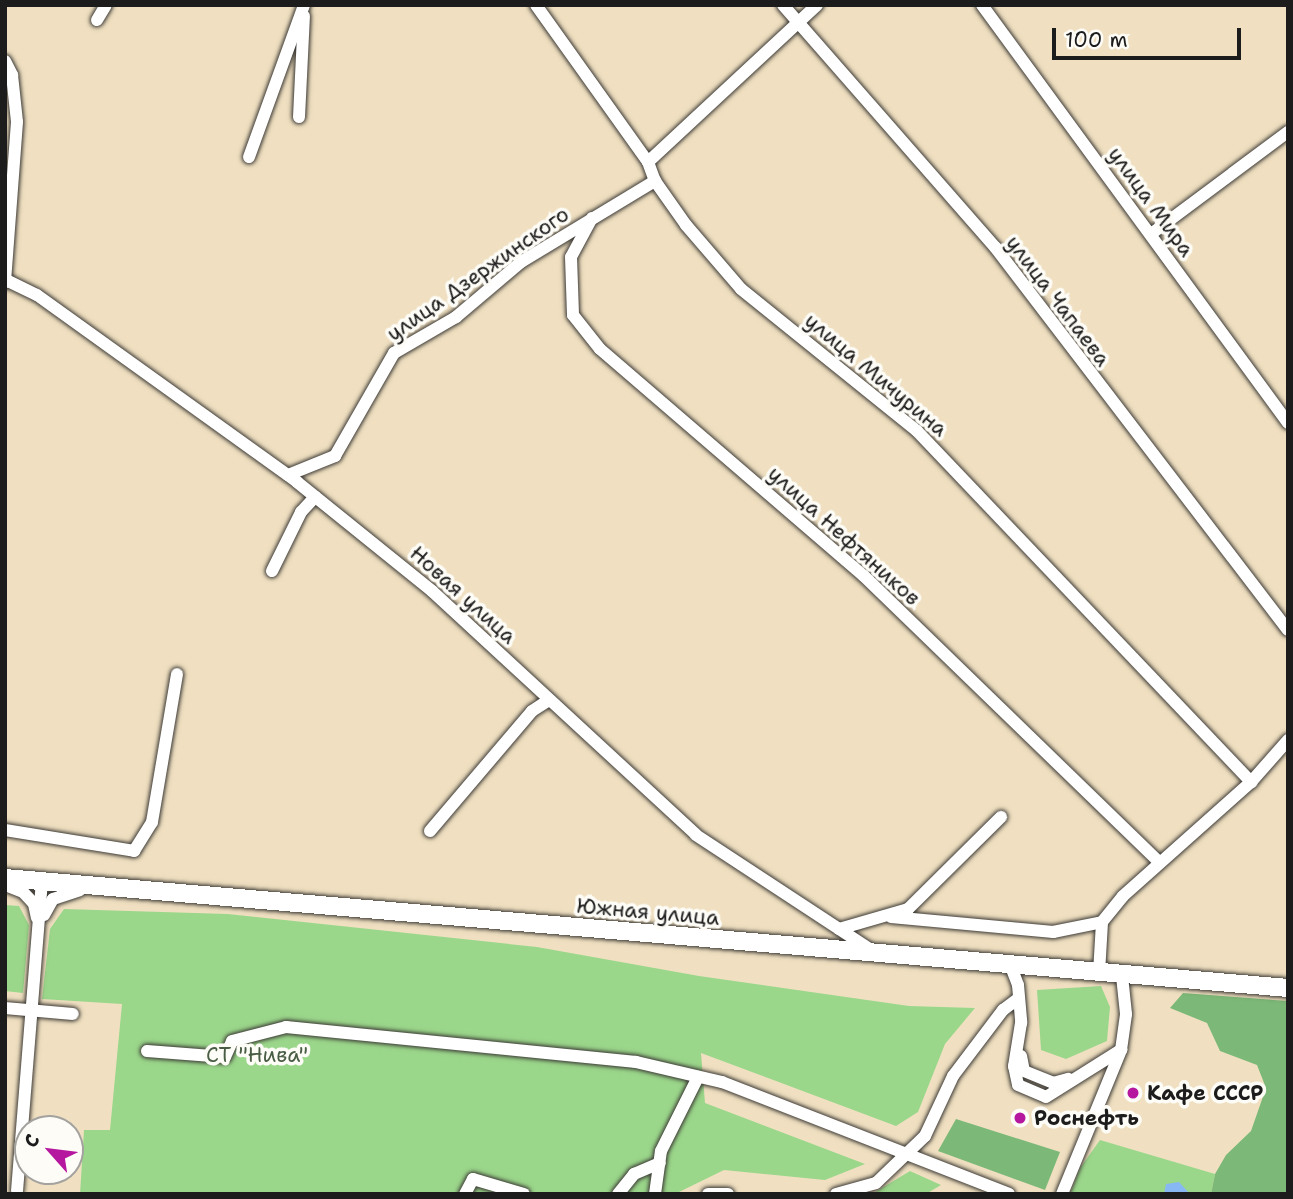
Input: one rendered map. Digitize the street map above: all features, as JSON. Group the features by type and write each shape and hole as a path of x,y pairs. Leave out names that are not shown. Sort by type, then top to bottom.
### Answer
{"highway":[{"name":"Южная улица","path":"5,878 164,889 880,956 1010,964 1288,988"}],"street":[{"path":"97,20 106,5"},
{"path":"299,117 304,5"},
{"path":"249,157 304,5"},
{"name":"улица Мичурина","path":"537,5 648,162 654,181 741,289 918,431 1251,782"},
{"name":"улица Чапаева","path":"783,5 995,247 1288,630"},
{"path":"648,162 817,5"},
{"name":"улица Мира","path":"982,5 1288,423"},
{"path":"5,61 12,75 17,122 6,281"},
{"path":"1151,234 1288,132"},
{"name":"улица Дзержинского","path":"288,475 335,456 394,354 456,317 522,262 654,181"},
{"name":"улица Нефтяников","path":"592,218 571,257 573,315 600,349 864,576 1159,862"},
{"name":"Новая улица","path":"6,281 37,295 288,475 432,591 696,835 880,956"},
{"path":"272,571 301,512 315,496"},
{"path":"5,830 134,851 152,822 177,674"},
{"path":"430,831 532,712 549,700"},
{"path":"891,917 1053,932 1102,922 1159,862 1251,782 1288,740"},
{"path":"839,929 891,917 908,909 1001,817"},
{"path":"17,1191 42,881"},
{"path":"5,885 23,892 34,904 39,928"},
{"path":"39,928 46,906 69,890 164,889"},
{"path":"1099,973 1102,922"},
{"path":"1010,964 1019,998 1020,1045 1014,1066 1018,1085 1046,1097 1121,1050"},
{"path":"1062,1194 1121,1050 1126,1014 1122,975"},
{"path":"836,1194 876,1183 925,1136 953,1076 1003,1010 1019,998"},
{"path":"5,1009 73,1014"},
{"path":"148,1051 225,1057 232,1041 286,1027 636,1062 698,1077 1009,1194"},
{"path":"655,1194 661,1151 698,1077"},
{"path":"618,1194 634,1174 660,1163"},
{"path":"465,1194 472,1179 524,1194"},
{"path":"708,1194 728,1194"}],"green space":[{"path":"5,905 19,906 29,925 23,993 5,991"},
{"name":"СТ \"Нива\"","path":"64,909 228,914 537,947 699,976 909,1006 975,1008 945,1044 918,1112 896,1126 701,1053 705,1103 865,1164 825,1180 724,1170 675,1194 80,1194 81,1185 84,1185 84,1130 110,1130 122,1004 42,999 50,929"},
{"path":"1101,986 1110,1007 1107,1041 1066,1059 1041,1050 1037,990"},
{"path":"1183,993 1288,1001 1288,1194 1211,1194 1215,1174 1226,1155 1251,1131 1266,1088 1257,1065 1220,1051 1207,1023 1170,1008"},
{"path":"956,1119 1060,1152 1045,1190 938,1151"},
{"path":"1100,1140 1215,1174 1211,1194 1070,1194 1080,1168"},
{"path":"910,1171 941,1185 926,1194 872,1194"}],"water":[{"path":"1179,1182 1190,1194 1164,1194 1166,1184"}],"place":[{"name":"Кафе СССР","path":"1133,1093"},
{"name":"Роснефть","path":"1020,1118"}]}
